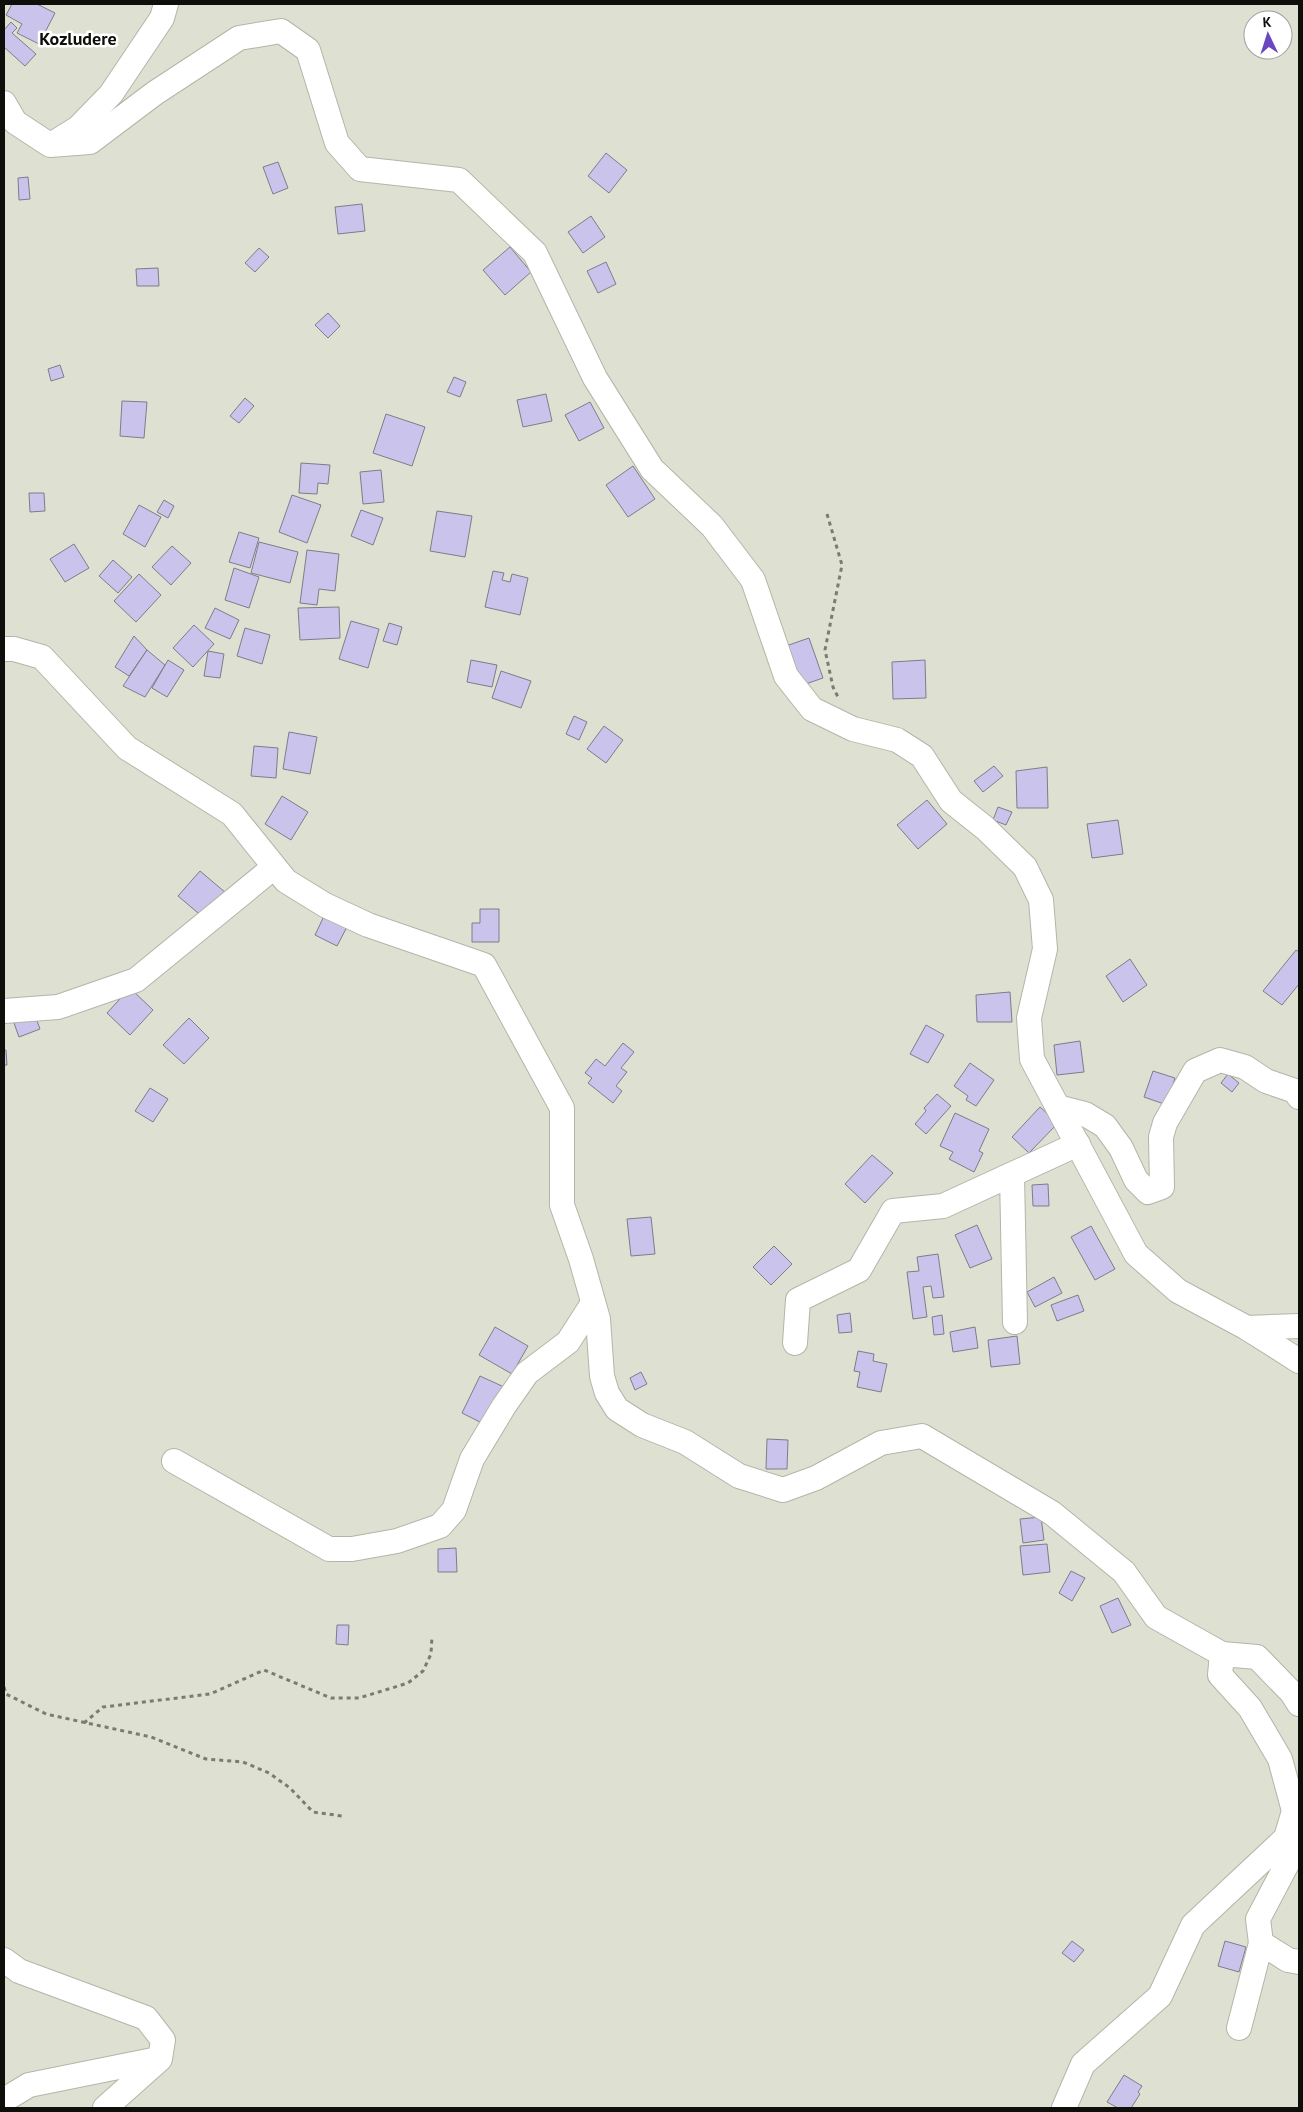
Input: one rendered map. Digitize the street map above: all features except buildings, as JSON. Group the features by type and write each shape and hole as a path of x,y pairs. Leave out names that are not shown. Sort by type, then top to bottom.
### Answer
{"street":[{"path":"50,145 78,128 111,94 162,18 166,4"},
{"path":"4,103 15,122 50,145 90,142 155,93 239,38 281,31 308,50 336,144 360,169 459,180 535,254 595,378 652,469 712,526 753,580 786,676 812,709 853,729 897,740 922,756 951,802 985,828 1025,867 1041,900 1044,949 1029,1018 1032,1059 1136,1254 1178,1291 1247,1328 1299,1361"},
{"path":"4,649 14,649 42,657 127,748 232,814 274,868 286,880 325,905 368,925 484,965 562,1108 562,1205 581,1259 598,1319 602,1376 607,1393 617,1409 642,1425 685,1442 739,1476 783,1490 816,1478 881,1443 922,1436 1052,1513 1124,1572 1156,1617 1222,1654 1257,1657 1292,1693 1299,1704"},
{"path":"4,1011 58,1008 136,980 274,868"},
{"path":"1058,1107 1085,1114 1105,1126 1121,1148 1136,1180 1148,1192 1162,1186 1161,1137 1165,1123 1195,1071 1220,1060 1245,1067 1266,1081 1294,1091 1299,1097"},
{"path":"795,1343 798,1300 859,1270 893,1211 943,1206 1078,1144"},
{"path":"1012,1175 1015,1322"},
{"path":"174,1461 329,1549 352,1549 397,1541 440,1526 454,1510 472,1459 504,1406 527,1373 568,1342 594,1303"},
{"path":"1247,1328 1299,1326"},
{"path":"1222,1654 1220,1675 1250,1708 1280,1758 1294,1811 1297,1845 1258,1920 1261,1943 1239,2028"},
{"path":"1064,2108 1083,2064 1160,1996 1193,1926 1286,1838 1294,1811"},
{"path":"1261,1943 1288,1960 1299,1962"},
{"path":"4,1960 19,1971 146,2018 163,2040 160,2059 105,2108"},
{"path":"4,2100 29,2085 160,2059"}],"path":[{"path":"827,514 842,565 825,650 833,687 853,729"},
{"path":"84,1723 103,1707 210,1694 264,1670 331,1698 359,1698 408,1683 423,1671 432,1654 432,1636"},
{"path":"4,1687 6,1694 46,1714 152,1737 206,1759 243,1762 269,1773 290,1788 313,1812 342,1816"}],"district":[{"name":"Kozludere","path":"78,38"}]}
